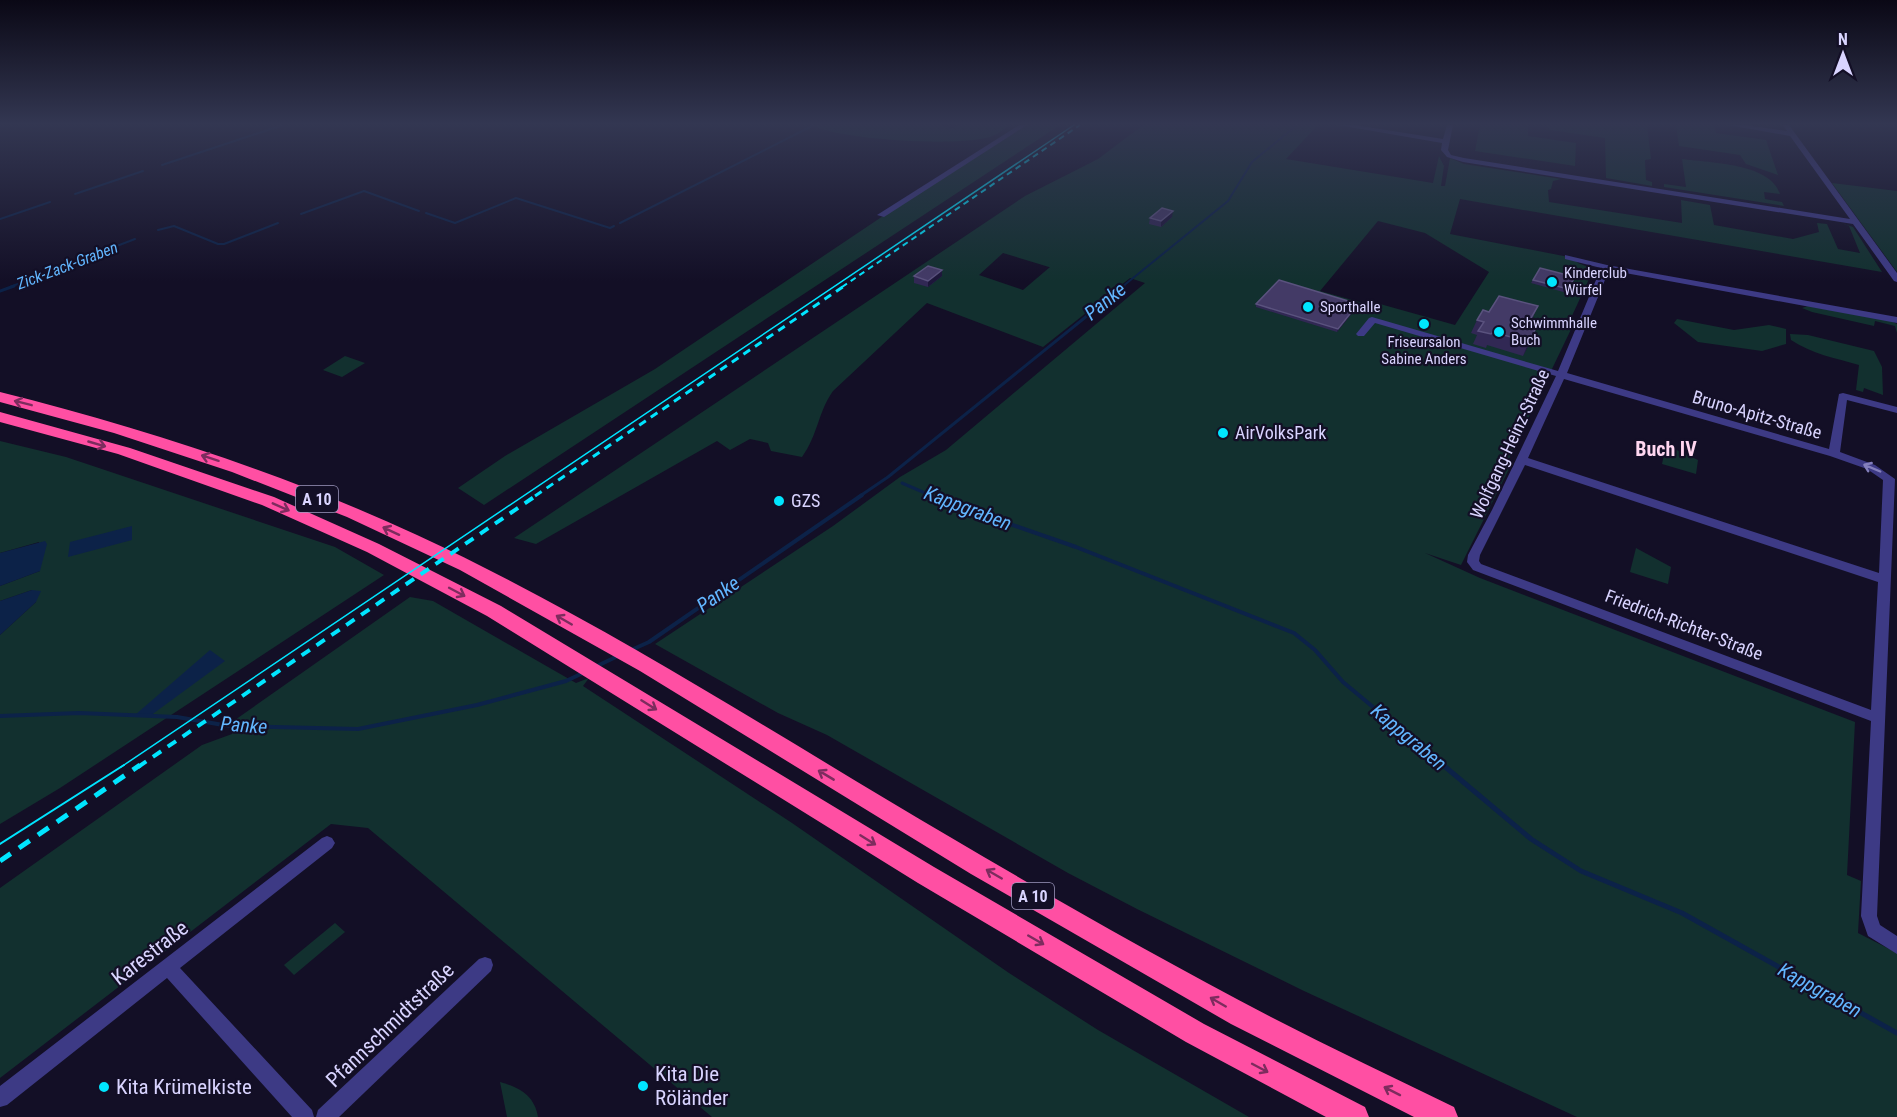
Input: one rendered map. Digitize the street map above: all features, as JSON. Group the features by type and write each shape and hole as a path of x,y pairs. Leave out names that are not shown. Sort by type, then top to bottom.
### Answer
{"highway":[{"name":"A 10","path":"0,397 105,424 248,471 354,513 491,579 623,653 947,848 1243,1016 1444,1117"},
{"name":"A 10","path":"0,417 124,451 268,501 373,548 494,611 926,875 1184,1027 1355,1117"}],"street":[{"path":"881,215 941,177"},
{"path":"1573,177 1856,222"},
{"path":"1823,177 1897,279"},
{"path":"1568,257 1606,267 1897,320"},
{"name":"Wolfgang-Heinz-Straße","path":"1477,567 1473,562 1474,555 1522,460 1561,375 1606,267"},
{"name":"Bruno-Apitz-Straße","path":"1361,334 1372,320 1834,454 1843,396 1897,410"},
{"path":"1834,454 1871,467 1888,478 1869,916 1874,930 1897,946"},
{"path":"1522,460 1885,580"},
{"name":"Friedrich-Richter-Straße","path":"1477,567 1877,718"},
{"name":"Karestraße","path":"0,1098 327,843"},
{"name":"Pfannschmidtstraße","path":"325,1117 485,965"},
{"path":"168,967 305,1117"}],"green space":[{"path":"944,177 981,177 484,505 458,488 505,456 655,369"},
{"path":"1062,177 1397,177 1433,183 1434,177 1442,177 1441,186 1445,186 1447,177 1549,177 1561,179 1553,181 1551,189 1548,190 1549,202 1682,223 1681,200 1710,205 1714,225 1793,239 1819,232 1817,223 1827,224 1838,249 1860,253 1849,226 1841,223 1853,227 1882,272 1460,199 1450,234 1574,258 1578,263 1598,271 1595,279 1589,279 1571,318 1575,321 1505,467 1509,469 1461,565 1425,553 1480,578 1855,722 1847,875 1861,881 1858,933 1897,953 1897,1117 1577,1117 1304,991 1137,909 1068,873 827,735 778,713 655,644 833,526 900,477 946,450 1145,283 1130,278 1043,347 927,303 833,391 802,457 771,451 768,443 750,439 730,450 717,441 536,544 514,538 1025,196","holes":["1378,221 1425,233 1489,272 1455,325 1373,302 1370,305 1320,291","1003,253 1049,267 1023,290 979,275"]},
{"path":"1646,177 1646,180 1652,182 1652,186 1606,178"},
{"path":"1685,177 1766,177 1780,194 1764,192 1765,199 1782,202 1784,206 1664,187 1664,184 1686,187"},
{"path":"1832,183 1897,191 1897,272"},
{"path":"1808,306 1891,321 1897,324 1897,333 1895,326 1875,321 1874,326 1802,308"},
{"path":"1677,319 1734,330 1769,325 1786,329 1786,344 1762,351 1698,342 1674,323"},
{"path":"1790,334 1808,335 1874,351 1882,367 1883,395 1864,388 1863,392 1856,390 1859,365 1807,349 1791,340"},
{"path":"345,356 365,363 342,377 323,370"},
{"path":"0,441 66,457 335,547 384,575 60,788 0,824 0,635 36,602 32,590 0,601 0,586 40,571 39,542 0,553"},
{"path":"1666,445 1698,460 1696,474 1662,464"},
{"path":"1636,548 1671,567 1668,584 1630,572"},
{"path":"410,597 433,601 576,683 589,678 583,686 792,823 1009,973 1098,1030 1249,1117 712,1117 368,828 331,824 0,1078 0,888 202,745 232,734 232,722"},
{"path":"335,923 345,932 294,975 284,965"},
{"path":"500,1082 525,1094 533,1103 538,1117 507,1117"}],"water":[{"path":"132,526 132,540 68,557 70,542"},
{"path":"45,541 47,544 40,571 0,586 0,553"},
{"path":"32,590 41,591 36,602 0,635 0,601"},
{"path":"210,650 225,661 150,716 135,715"}],"building":[{"path":"1162,208 1173,211 1161,221 1150,218"},
{"path":"928,266 942,270 928,281 914,276"},
{"name":"Kinderclub Würfel","path":"1540,268 1575,277 1568,289 1533,280"},
{"name":"Sporthalle","path":"1279,280 1358,304 1338,329 1256,304"},
{"path":"1499,296 1538,306 1528,323 1537,326 1529,342 1493,332 1491,334 1478,331 1484,322 1477,320 1483,310 1489,312"}],"waterway":[{"path":"75,194 125,177"},
{"name":"Zick-Zack-Graben","path":"620,223 711,177"},
{"name":"Panke","path":"1122,287 1228,201 1243,177"},
{"name":"Zick-Zack-Graben","path":"301,214 364,191 419,211"},
{"name":"Zick-Zack-Graben","path":"426,213 455,223 516,198 610,228 614,226"},
{"path":"0,219 50,202"},
{"name":"Zick-Zack-Graben","path":"158,230 174,226 218,244 224,244 278,223"},
{"name":"Zick-Zack-Graben","path":"10,287 135,239"},
{"name":"Zick-Zack-Graben","path":"0,291 14,286"},
{"name":"Panke","path":"860,496 888,477 1124,286"},
{"name":"Kappgraben","path":"902,483 932,496"},
{"name":"Panke","path":"629,651 649,642 862,495"},
{"name":"Kappgraben","path":"927,495 1076,547 1294,633 1315,650 1343,682 1445,767"},
{"name":"Panke","path":"597,666 620,655"},
{"name":"Panke","path":"0,716 79,713 177,717 229,726 358,729 477,705 566,681 585,672"},
{"name":"Kappgraben","path":"1443,765 1531,839 1581,871 1682,913 1897,1033"}],"tram line":[{"path":"123,765 997,177"},
{"path":"0,844 123,765"}],"railway":[{"path":"842,287 1003,177"},
{"path":"535,496 844,286"},
{"path":"138,767 537,495"},
{"path":"0,861 140,765"}],"place":[{"name":"Kinderclub Würfel","path":"1552,282"},
{"name":"Sporthalle","path":"1308,307"},
{"name":"Friseursalon Sabine Anders","path":"1424,324"},
{"name":"Schwimmhalle Buch","path":"1499,332"},
{"name":"AirVolksPark","path":"1223,433"},
{"name":"GZS","path":"779,501"},
{"name":"Kita Die Röländer","path":"643,1086"},
{"name":"Kita Krümelkiste","path":"104,1087"}],"district":[{"name":"Buch IV","path":"1666,449"}]}
